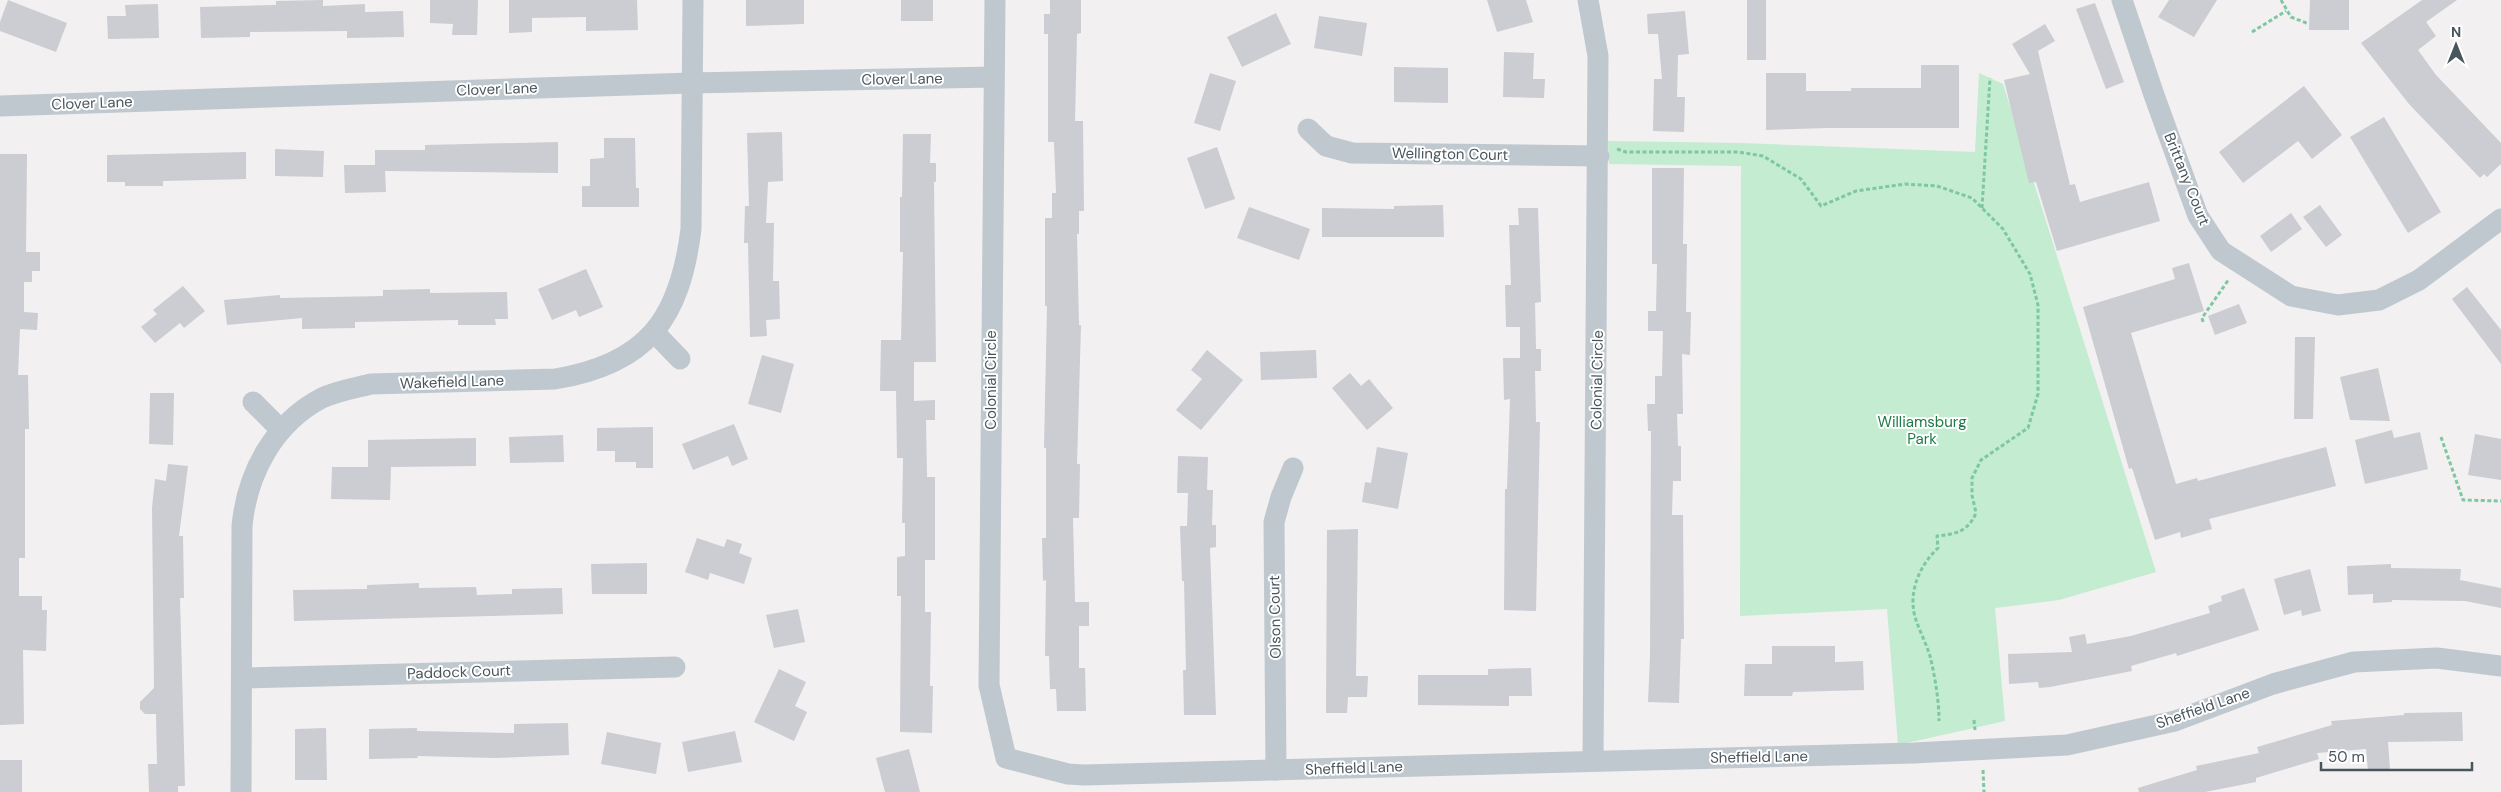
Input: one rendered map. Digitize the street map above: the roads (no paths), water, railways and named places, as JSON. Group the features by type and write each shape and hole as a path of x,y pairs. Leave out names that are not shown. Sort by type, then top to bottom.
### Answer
{"street":[{"name":"Wakefield Lane","path":"241,792 242,526 244,503 253,474 281,430 300,413 323,398 370,384 555,380 584,375 609,366 634,351 654,332 678,295 687,263 691,229 693,0"},
{"name":"Colonial Circle","path":"995,0 989,685 1006,758"},
{"name":"Colonial Circle","path":"1588,0 1598,56 1599,152 1593,760"},
{"name":"Brittany Court","path":"2122,0 2163,122 2198,216 2221,251 2291,296 2338,306 2379,300 2418,280 2501,219"},
{"name":"Clover Lane","path":"0,106 691,83 994,77"},
{"name":"Wellington Court","path":"1308,129 1326,146 1352,153 1599,152"},
{"path":"654,332 680,359"},
{"path":"253,402 281,430"},
{"name":"Olson Court","path":"1276,770 1274,522 1293,468"},
{"name":"Sheffield Lane","path":"1006,758 1068,774 1914,753 2067,745 2175,721 2273,684 2354,662 2437,658 2501,666"},
{"name":"Paddock Court","path":"242,678 675,667"}],"park label":[{"name":"Williamsburg Park","path":"1922,430"}]}
